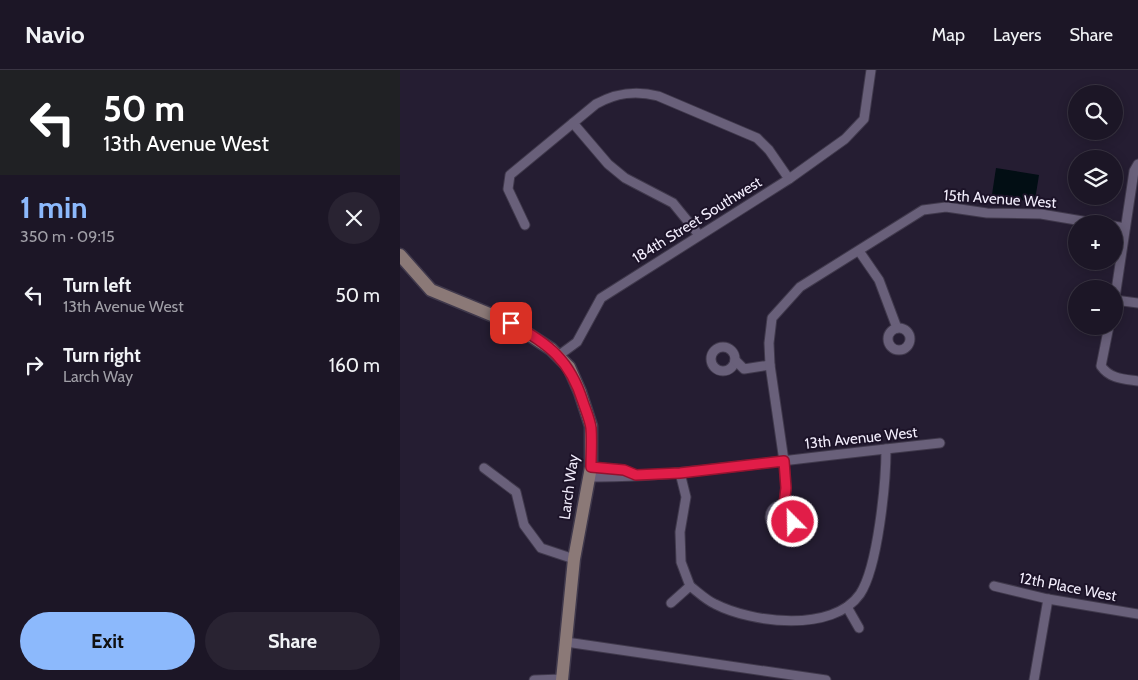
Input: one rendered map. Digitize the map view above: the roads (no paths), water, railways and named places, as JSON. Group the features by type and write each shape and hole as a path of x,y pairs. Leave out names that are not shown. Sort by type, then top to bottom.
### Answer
{"main road":[{"name":"Larch Way","path":"400,255 431,290 511,323 530,333 569,367 580,392 590,426 591,472 574,559 562,679"}],"street":[{"name":"184th Street Southwest","path":"558,356 577,342 600,298 789,179 845,139 864,119 871,70"},
{"path":"525,225 508,189 508,180 514,172 596,104 612,96 643,92 658,96 757,138 769,150 789,179"},
{"path":"573,123 608,164 625,178 673,203 698,235"},
{"path":"1117,280 1134,171 1138,164"},
{"name":"15th Avenue West","path":"784,505 786,488 784,461 770,365 769,343 772,318 800,287 923,210 946,207 988,214 1041,214 1068,219"},
{"path":"859,251 879,280 897,328"},
{"path":"1123,302 1138,303"},
{"path":"1107,335 1101,366 1105,372 1115,377 1138,381"},
{"path":"735,360 744,369 770,365"},
{"name":"13th Avenue West","path":"591,472 625,478 636,475 680,473 940,443"},
{"path":"680,473 686,497 680,532 681,562 690,586 714,604 742,614 779,620 806,621 831,616 847,607 860,593 876,544 886,475 886,449"},
{"path":"484,468 516,492 524,525 541,548 574,559"},
{"path":"671,603 690,586"},
{"name":"12th Place West","path":"994,586 1048,599 1138,614"},
{"path":"1034,680 1048,599"},
{"path":"847,607 859,628"},
{"path":"566,642 826,680"},
{"path":"534,680 562,679"}]}
